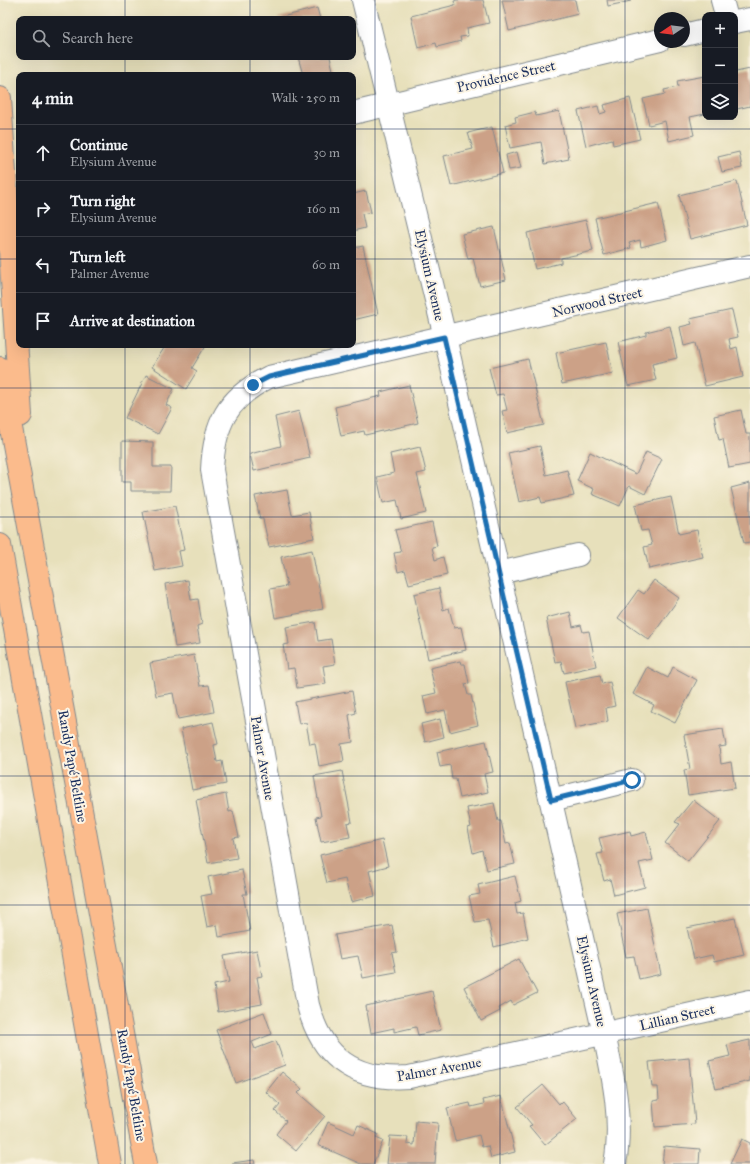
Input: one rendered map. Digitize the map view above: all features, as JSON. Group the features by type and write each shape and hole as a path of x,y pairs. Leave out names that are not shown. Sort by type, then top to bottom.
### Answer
{"highway":[{"path":"0,98 16,346"},
{"path":"16,348 27,516"},
{"name":"Randy Papé Beltline","path":"0,368 146,1164"},
{"path":"0,545 110,1164"}],"street":[{"name":"Elysium Avenue","path":"363,0 444,337 604,1034 612,1072 618,1120 618,1140 615,1164"},
{"path":"722,0 725,12"},
{"path":"738,21 750,19"},
{"path":"690,33 702,31"},
{"name":"Providence Street","path":"356,112 654,41"},
{"name":"Norwood Street","path":"444,337 750,266"},
{"name":"Palmer Avenue","path":"444,337 269,377 258,382 239,397 227,410 217,430 213,452 213,481 308,1005 316,1031 333,1054 344,1064 358,1071 371,1076 384,1078 421,1075 604,1034"},
{"path":"499,573 578,555"},
{"path":"551,800 632,780"},
{"name":"Lillian Street","path":"604,1034 750,1001"}],"building":[{"path":"483,0 489,23 467,28 468,36 460,37 461,41 437,47 436,43 418,48 411,16 455,5 454,1"},
{"path":"502,0 575,0 578,14 509,31"},
{"path":"607,0 631,0 631,1 608,6"},
{"path":"317,8 319,16 286,16"},
{"path":"299,60 331,60 333,72 302,72"},
{"path":"750,69 750,106 738,109 738,72"},
{"path":"702,77 702,115 690,117 694,135 669,141 665,121 649,125 643,99 665,94 664,90 678,87 677,81"},
{"path":"630,98 640,139 613,145 612,139 586,146 578,111 598,106 600,114 606,112 604,105"},
{"path":"559,111 569,159 545,164 541,142 510,148 505,125 516,122 515,117 535,112 536,116"},
{"path":"492,127 503,173 451,186 444,156 473,149 468,133"},
{"path":"517,152 521,168 509,170 506,155"},
{"path":"739,152 742,168 722,172 718,157"},
{"path":"737,181 747,225 690,239 679,195"},
{"path":"366,191 371,212 362,214 365,228 356,230 356,193"},
{"path":"658,203 667,240 641,247 640,240 629,243 631,248 604,255 595,218"},
{"path":"586,220 593,251 561,258 561,263 535,269 527,233"},
{"path":"494,227 506,280 480,286 473,258 468,259 462,234"},
{"path":"363,246 378,314 356,319 356,247"},
{"path":"732,310 738,337 729,339 731,349 737,347 743,377 705,386 695,343 684,346 680,327 692,324 690,319"},
{"path":"670,326 677,358 652,364 656,380 628,386 618,342 646,335 646,332"},
{"path":"606,342 613,373 562,384 556,353"},
{"path":"164,348 204,348 192,368 197,371 186,389 152,367"},
{"path":"528,359 544,425 507,433 502,411 507,410 503,394 496,395 489,368"},
{"path":"146,375 174,389 166,405 172,408 158,434 125,418"},
{"path":"409,385 418,423 365,435 364,431 341,436 335,407 381,396 380,392"},
{"path":"741,410 746,434 750,434 750,464 729,468 723,439 719,440 714,416"},
{"path":"299,411 310,458 254,471 250,454 281,446 275,417"},
{"path":"122,441 153,442 153,467 171,467 170,491 131,491 131,482 122,482"},
{"path":"540,446 546,475 567,470 574,496 542,503 540,497 519,502 508,453"},
{"path":"420,447 426,472 417,474 426,513 401,519 397,500 383,503 377,477 394,473 390,454"},
{"path":"590,452 636,474 646,452 662,459 645,494 629,486 620,506 592,494 594,489 577,481"},
{"path":"750,483 750,542 744,543 731,488"},
{"path":"287,490 292,515 309,512 314,538 269,547 263,519 260,519 255,496"},
{"path":"671,497 679,534 697,530 703,557 649,569 644,547 652,545 648,530 641,531 635,505"},
{"path":"175,506 184,550 179,551 182,566 155,571 143,512"},
{"path":"432,522 437,546 432,547 435,560 443,557 447,575 409,584 405,570 398,572 394,553 401,552 395,530"},
{"path":"312,550 323,609 275,618 270,589 287,586 281,557"},
{"path":"188,580 191,600 198,599 202,624 197,626 200,643 175,647 165,584"},
{"path":"654,580 679,598 649,640 618,618 638,590 644,594"},
{"path":"439,588 443,610 449,608 454,628 461,627 466,650 428,659 414,594"},
{"path":"570,612 573,627 581,625 583,632 589,631 596,666 564,673 561,661 555,662 546,618"},
{"path":"315,622 318,641 331,639 335,664 323,666 326,684 297,688 294,668 287,669 283,645 289,644 286,627"},
{"path":"194,655 200,686 209,685 214,712 178,719 173,693 156,696 150,663"},
{"path":"460,661 461,664 465,664 469,683 465,684 468,695 471,695 478,725 450,732 445,710 427,714 423,696 436,693 430,668"},
{"path":"647,667 668,678 673,667 697,680 675,723 651,711 654,705 633,694"},
{"path":"600,675 602,684 610,682 615,706 606,708 608,721 575,728 565,682"},
{"path":"352,691 356,713 349,715 353,742 341,744 344,761 319,766 315,743 310,744 306,723 299,724 295,702"},
{"path":"440,719 444,737 425,742 421,724"},
{"path":"213,722 218,744 214,745 217,762 222,761 226,784 192,790 181,729"},
{"path":"723,729 726,746 719,747 721,764 731,762 735,788 688,795 684,770 690,769 684,735"},
{"path":"486,741 493,772 484,774 488,792 460,798 456,779 452,779 450,765 440,767 437,752"},
{"path":"342,771 352,822 347,823 350,837 321,842 316,817 321,816 314,776"},
{"path":"226,794 229,812 233,811 239,837 233,838 237,858 208,863 196,800"},
{"path":"693,800 720,821 688,861 665,843 680,824 675,822"},
{"path":"494,803 498,821 501,821 506,844 510,843 515,864 487,870 482,850 473,853 468,828 471,827 467,808"},
{"path":"630,831 631,836 646,832 653,860 639,863 645,887 614,895 610,879 604,881 597,854 603,853 599,838"},
{"path":"382,840 388,866 369,871 375,896 351,902 345,879 327,883 320,855"},
{"path":"242,870 247,894 243,894 250,931 219,937 217,925 207,927 201,896 212,894 208,877"},
{"path":"515,876 521,901 515,903 517,914 523,913 528,938 494,947 488,920 475,922 469,896 480,894 478,885"},
{"path":"647,908 661,974 639,979 634,956 626,957 617,914"},
{"path":"735,918 744,955 714,962 712,955 694,959 687,928"},
{"path":"392,925 397,952 392,953 396,972 363,978 358,956 340,959 335,935"},
{"path":"257,950 262,976 257,977 262,1004 218,1012 214,985 229,982 224,956"},
{"path":"519,959 537,993 513,1005 511,1001 499,1008 500,1011 481,1021 464,987"},
{"path":"432,991 441,1030 418,1035 416,1027 394,1032 394,1028 371,1033 366,1006"},
{"path":"264,1012 272,1034 252,1042 255,1049 276,1041 285,1065 236,1083 216,1030"},
{"path":"750,1040 750,1081 716,1089 709,1061 730,1056 727,1045"},
{"path":"689,1058 695,1124 655,1127 653,1101 659,1100 658,1087 652,1087 649,1062"},
{"path":"282,1072 302,1089 298,1093 325,1116 296,1151 276,1134 286,1121 275,1111 280,1105 266,1092"},
{"path":"543,1085 559,1104 562,1101 577,1119 545,1145 529,1126 532,1125 517,1107"},
{"path":"501,1096 515,1152 491,1158 488,1146 482,1147 479,1135 455,1141 447,1108 470,1103 471,1107 484,1104 483,1100"},
{"path":"416,1121 438,1123 435,1164 387,1164 390,1136 408,1137 407,1144 414,1145"},
{"path":"328,1122 354,1134 358,1125 378,1134 376,1138 383,1141 373,1164 361,1164 318,1145"},
{"path":"742,1139 750,1143 750,1164 730,1164"},
{"path":"664,1146 700,1149 699,1164 662,1164"},
{"path":"254,1160 255,1164 232,1164 232,1163"}],"route":[{"path":"253,385 269,377 444,337 551,800 632,780"}]}
